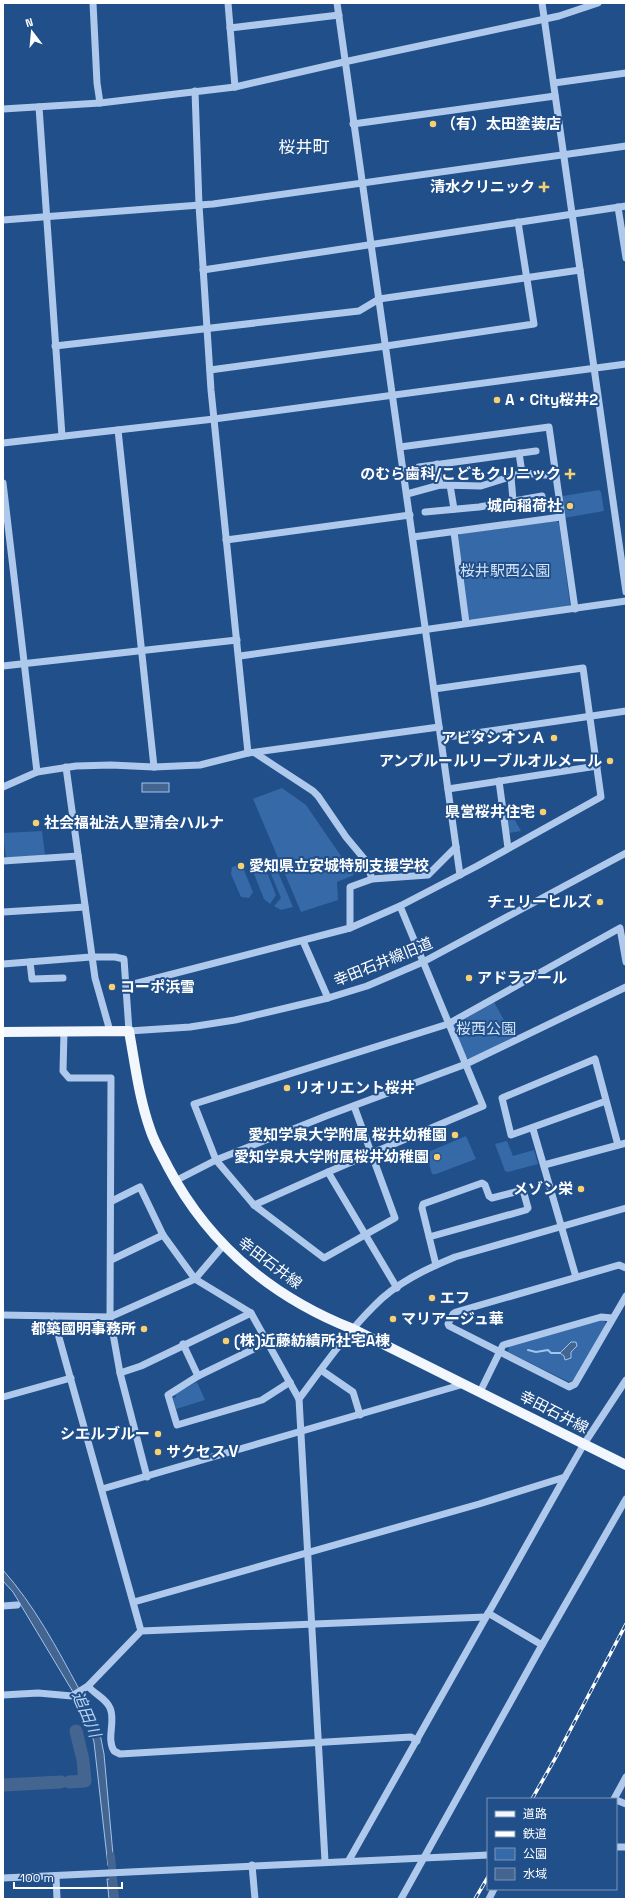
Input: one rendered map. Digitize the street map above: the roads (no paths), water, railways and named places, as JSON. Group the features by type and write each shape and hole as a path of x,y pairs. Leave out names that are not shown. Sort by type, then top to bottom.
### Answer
{"main road":[{"path":"3,1032 129,1031"},
{"name":"幸田石井線","path":"129,1031 137,1077 150,1131 175,1181 191,1206 223,1246 246,1267 296,1301 336,1322 353,1329 626,1465"}],"street":[{"path":"93,3 97,83 100,103"},
{"path":"228,3 235,87"},
{"path":"337,3 353,124 394,395 425,630 460,875"},
{"path":"542,3 626,592"},
{"path":"3,109 100,103 235,87 559,16 598,3"},
{"path":"230,28 339,15"},
{"path":"554,83 626,74"},
{"path":"195,91 199,204 214,419 237,640 252,753"},
{"path":"353,124 555,96"},
{"path":"39,107 62,436"},
{"path":"3,220 199,204 626,146"},
{"path":"203,270 371,243 626,206"},
{"path":"618,207 626,258"},
{"path":"210,370 534,324 518,222"},
{"path":"55,346 359,311 379,299 527,279 580,270"},
{"path":"3,443 214,419 626,364"},
{"path":"400,447 549,427 574,609"},
{"path":"118,430 140,650 154,767"},
{"path":"419,467 466,462 536,451"},
{"path":"519,453 522,473"},
{"path":"437,464 440,485"},
{"path":"407,494 440,485 482,486 522,473 556,476"},
{"path":"511,477 513,500"},
{"path":"3,483 37,772"},
{"path":"450,485 454,509"},
{"path":"425,512 479,507 542,496"},
{"path":"226,540 410,515"},
{"path":"413,537 561,517"},
{"path":"454,532 466,623"},
{"path":"240,656 626,601"},
{"path":"3,666 237,640"},
{"path":"126,986 350,928 400,906 460,875 601,797 584,668 434,689"},
{"path":"441,738 626,711"},
{"path":"3,787 37,772 66,767 111,765 154,767 200,765 252,753 439,727"},
{"path":"252,753 313,791 318,796 346,837 366,860 372,880"},
{"path":"448,789 597,766"},
{"path":"66,767 91,957 95,978 110,1031"},
{"path":"499,781 508,848"},
{"path":"350,928 350,887 372,880 428,875 456,847"},
{"name":"幸田石井線旧道","path":"129,1031 190,1027 235,1020 328,998 367,986 423,962 626,853"},
{"path":"3,861 78,856"},
{"path":"254,1205 483,1106 400,906"},
{"path":"3,912 85,907"},
{"path":"354,1106 395,1218 324,1258 254,1205 216,1160 194,1104 448,1024 620,928 626,962"},
{"path":"303,941 328,998"},
{"path":"3,964 91,957 115,957 124,959 129,1031"},
{"path":"30,962 32,979 63,978"},
{"path":"175,1181 216,1160 466,1064 626,987"},
{"path":"64,1032 63,1071 69,1078 111,1078 112,1201 110,1317 120,1373 147,1476"},
{"path":"606,1101 533,1129 512,1135 502,1098 594,1058 606,1101 618,1145"},
{"path":"533,1129 576,1277"},
{"path":"544,1165 626,1143"},
{"path":"328,1172 397,1288"},
{"path":"429,1237 526,1210 528,1208 523,1190 492,1198 489,1196 485,1185 482,1183 423,1204 422,1208 429,1237 436,1265"},
{"path":"112,1201 140,1187 163,1235 195,1279 250,1313 268,1342 299,1399 325,1861"},
{"path":"299,1399 353,1329 375,1305 397,1288 436,1265 455,1257 626,1208"},
{"path":"111,1260 163,1235"},
{"path":"3,1316 110,1317 195,1279 223,1246"},
{"path":"626,1268 619,1265 453,1314 449,1322 449,1326 569,1386 572,1386 626,1296"},
{"path":"120,1373 141,1366 183,1344 250,1313"},
{"path":"54,1316 141,1631"},
{"path":"480,1392 503,1345 601,1317 612,1318"},
{"path":"268,1342 198,1376 168,1395 177,1425 262,1400 290,1382"},
{"path":"183,1344 198,1376"},
{"path":"321,1370 353,1392 360,1415"},
{"path":"3,1397 71,1378"},
{"path":"349,1860 564,1477 626,1380"},
{"path":"102,1489 464,1384"},
{"path":"134,1602 308,1553 564,1477"},
{"path":"401,1899 542,1645 626,1499"},
{"path":"3,1606 17,1605"},
{"path":"3,1695 38,1693 72,1696 88,1686 141,1631 487,1615 542,1645"},
{"path":"88,1686 104,1700 111,1710 112,1745 114,1751 120,1754 411,1737 417,1741"},
{"path":"616,1798 626,1777"},
{"path":"3,1878 106,1874 325,1861 487,1855"},
{"path":"252,1865 255,1899"},
{"path":"56,1876 57,1899"},
{"path":"489,1899 494,1890"}],"water":[{"path":"142,783 169,783 169,792 142,792"},
{"path":"571,1342 576,1342 577,1346 571,1352 571,1358 565,1360 564,1356 560,1353"},
{"path":"3,1570 35,1612 79,1689 73,1692 13,1592 3,1581"},
{"path":"81,1693 99,1729 104,1754 114,1866 108,1866 94,1742 88,1721 76,1697"},
{"path":"107,1879 116,1879 118,1899 109,1899"}],"waterway":[{"path":"528,1350 536,1352 548,1350 551,1353 560,1353"},
{"path":"69,1782 85,1781 83,1760 76,1731"},
{"path":"3,1785 61,1782"},
{"name":"追田川","path":"111,1856 115,1899"}],"railway":[{"path":"533,1798 556,1757 626,1624"},
{"path":"475,1899 487,1879"}],"place":[{"name":"（有）太田塗装店","path":"433,124"},
{"name":"清水クリニック","path":"544,187"},
{"name":"A・City桜井2","path":"497,400"},
{"name":"のむら歯科/こどもクリニック","path":"570,474"},
{"name":"城向稲荷社","path":"570,506"},
{"name":"アビタシオンＡ","path":"554,738"},
{"name":"アンプルールリーブルオルメール","path":"610,761"},
{"name":"県営桜井住宅","path":"543,812"},
{"name":"社会福祉法人聖清会ハルナ","path":"36,823"},
{"name":"愛知県立安城特別支援学校","path":"241,866"},
{"name":"チェリーヒルズ","path":"600,902"},
{"name":"アドラブール","path":"469,978"},
{"name":"コーポ浜雪","path":"112,987"},
{"name":"リオリエント桜井","path":"287,1088"},
{"name":"愛知学泉大学附属 桜井幼稚園","path":"455,1135"},
{"name":"愛知学泉大学附属桜井幼稚園","path":"437,1157"},
{"name":"メゾン栄","path":"581,1189"},
{"name":"エフ","path":"432,1298"},
{"name":"マリアージュ華","path":"393,1319"},
{"name":"都築國明事務所","path":"144,1329"},
{"name":"(株)近藤紡績所社宅A棟","path":"226,1341"},
{"name":"シエルブルー","path":"158,1434"},
{"name":"サクセスⅤ","path":"158,1452"}],"district":[{"name":"桜井町","path":"304,147"}],"park label":[{"name":"桜井駅西公園","path":"505,571"},
{"name":"桜西公園","path":"486,1029"}]}
